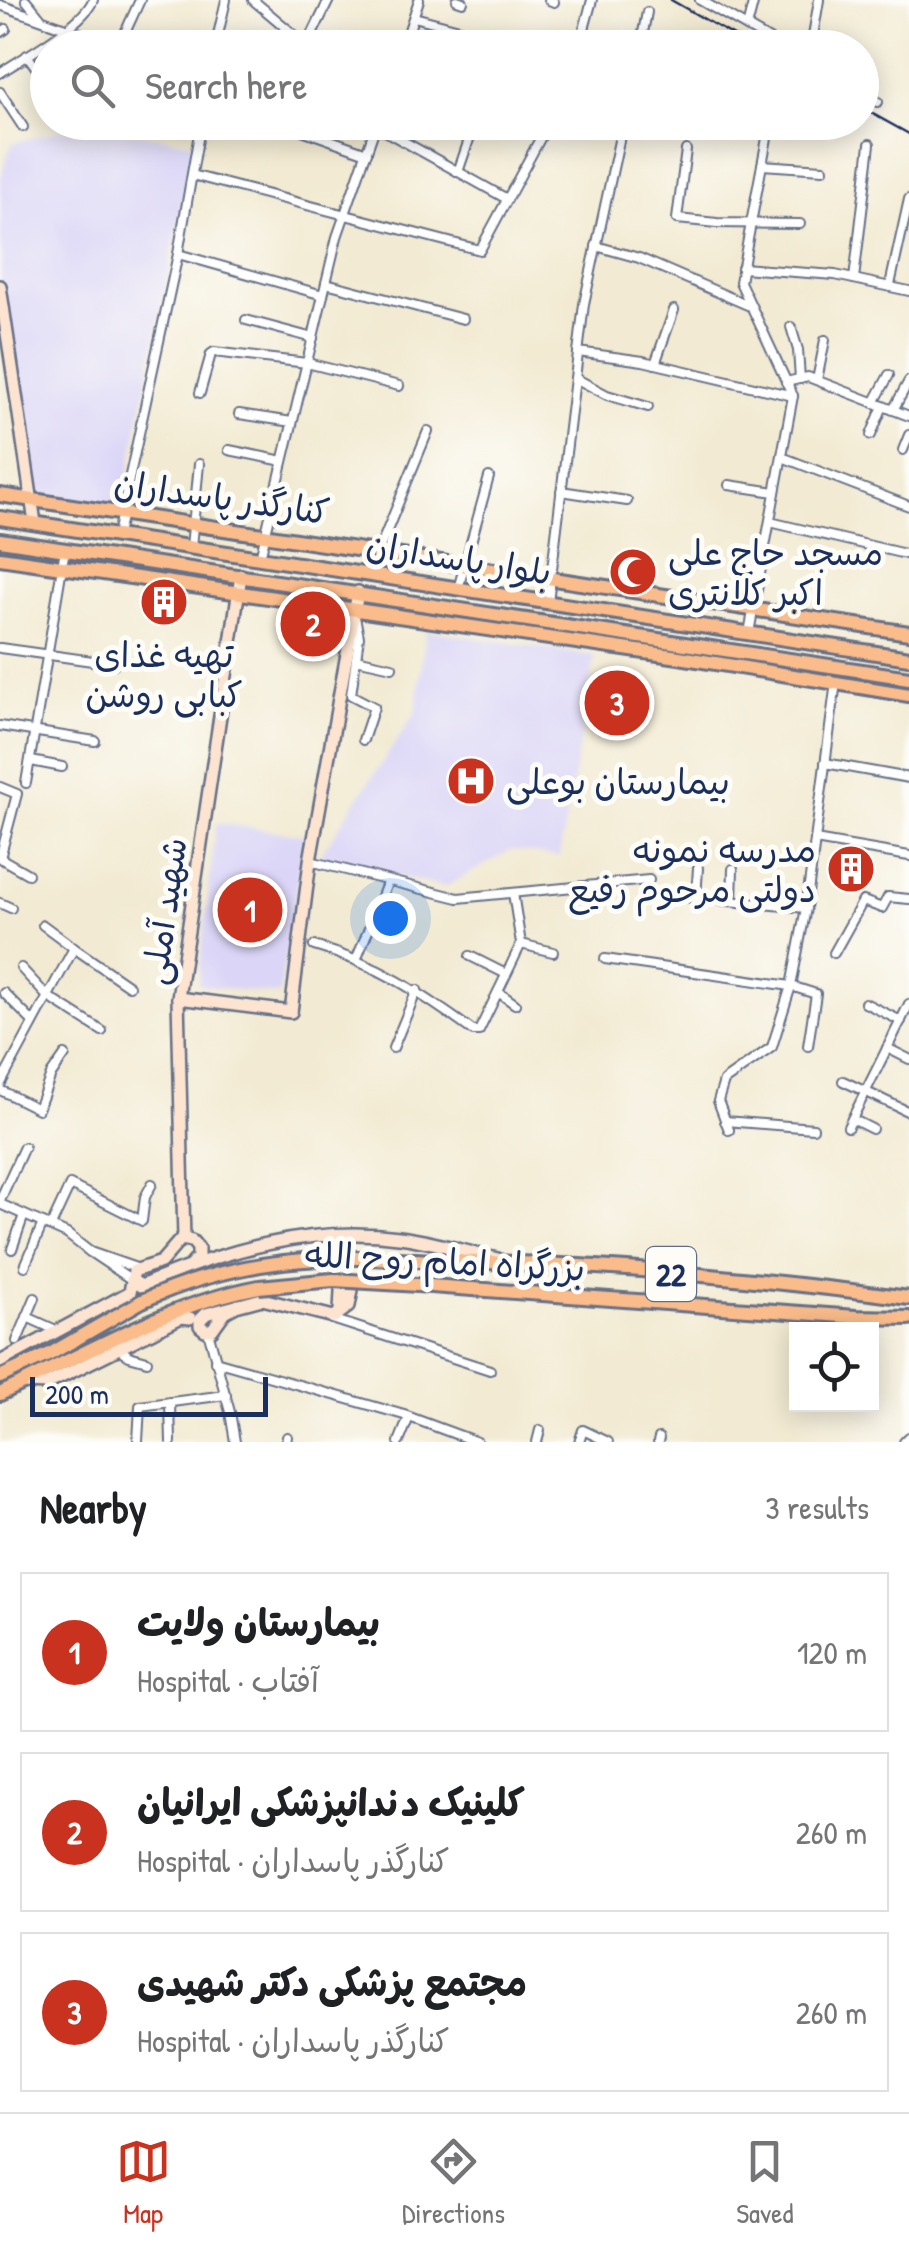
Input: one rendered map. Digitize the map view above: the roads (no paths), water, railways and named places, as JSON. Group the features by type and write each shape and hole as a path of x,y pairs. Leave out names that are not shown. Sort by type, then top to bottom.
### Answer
{"main road":[{"path":"0,286 35,523"},
{"name":"کنارگذر پاسداران","path":"0,495 909,633"},
{"name":"بلوار پاسداران","path":"0,518 909,658"},
{"name":"بلوار پاسداران","path":"6,541 909,678"},
{"path":"4,559 679,657 909,695"},
{"name":"شهید آملی","path":"191,1265 199,1255 189,1240 178,998 241,575"},
{"path":"178,998 291,1012 310,861 358,592"},
{"path":"133,1281 143,1285 228,1253 288,1240 313,1245 350,1235 401,1237 509,1262"},
{"path":"0,1362 58,1331 158,1264 176,1242 189,1240 210,1252 228,1253"},
{"name":"22","path":"0,1377 50,1354 149,1298 215,1274 268,1262 322,1256 509,1262 796,1283 909,1298"},
{"name":"بزرگراه امام روح الله","path":"0,1394 163,1314 259,1287 333,1280 856,1318 909,1318"},
{"path":"200,1325 203,1315 268,1300 322,1316 338,1316 349,1306 346,1291"},
{"path":"163,1314 176,1313 200,1325"},
{"path":"22,1383 47,1384 181,1317 200,1325"}],"street":[{"path":"26,0 43,20"},
{"path":"0,5 64,30 90,9 93,0"},
{"path":"128,30 140,0"},
{"path":"219,30 226,0"},
{"path":"254,0 290,30"},
{"path":"316,30 329,0"},
{"path":"410,30 419,0"},
{"path":"584,30 592,0"},
{"path":"700,0 752,30"},
{"path":"747,27 754,0"},
{"path":"814,30 819,0"},
{"path":"644,30 647,12"},
{"path":"414,18 461,30"},
{"path":"0,73 30,53"},
{"path":"27,55 30,59"},
{"path":"0,92 24,128"},
{"path":"117,536 178,254 198,140"},
{"path":"331,140 368,153"},
{"path":"260,558 323,295 344,217 372,140"},
{"path":"404,140 507,199"},
{"path":"458,172 469,140"},
{"path":"192,176 476,250 484,246 539,140"},
{"path":"548,602 578,352 619,140"},
{"path":"749,634 793,396 740,282 767,140"},
{"path":"854,279 870,144"},
{"path":"686,150 677,218 800,224"},
{"path":"762,165 823,169"},
{"path":"890,285 909,198"},
{"path":"596,246 639,258 751,306"},
{"path":"178,254 323,295"},
{"path":"742,268 854,279 909,291"},
{"path":"326,284 463,319"},
{"path":"655,364 674,310"},
{"path":"246,320 313,338"},
{"path":"792,327 800,379"},
{"path":"817,380 825,340"},
{"path":"200,394 213,352 307,364 399,386"},
{"path":"578,352 655,364 793,396"},
{"path":"871,435 889,375"},
{"path":"786,382 808,377 909,416"},
{"path":"575,378 607,394 648,407"},
{"path":"894,410 909,381"},
{"path":"240,414 292,422"},
{"path":"373,575 428,432"},
{"path":"904,450 909,435"},
{"path":"230,450 282,462"},
{"path":"782,457 909,506"},
{"path":"192,547 199,464"},
{"path":"458,588 489,478"},
{"path":"730,485 775,492"},
{"path":"561,492 627,501"},
{"path":"770,522 906,554"},
{"path":"4,559 6,541"},
{"path":"26,783 65,549"},
{"path":"354,611 360,636 351,695 374,707 363,740"},
{"path":"0,648 114,664"},
{"path":"356,659 392,666"},
{"path":"814,1128 727,1125 718,1101 724,1081 732,1072 772,1047 790,986 806,908 838,668"},
{"path":"0,726 95,741"},
{"path":"30,761 62,767"},
{"path":"825,763 909,778"},
{"path":"0,787 17,794 0,858 28,874"},
{"path":"815,840 909,856"},
{"path":"310,861 458,898 649,880"},
{"path":"696,898 698,868"},
{"path":"732,901 733,869"},
{"path":"358,958 388,881"},
{"path":"314,946 358,958 417,990 472,1031 478,1031 520,944 513,893"},
{"path":"672,896 806,908"},
{"path":"834,953 862,901 882,908 888,897 909,898"},
{"path":"0,903 12,908"},
{"path":"44,925 129,986"},
{"path":"520,944 554,952"},
{"path":"66,1055 51,1075 38,1109 0,1088 3,1070 74,948"},
{"path":"470,956 506,974"},
{"path":"606,959 790,986 816,994 808,1046"},
{"path":"21,968 47,996 102,1031"},
{"path":"393,1048 417,990"},
{"path":"498,992 516,1004"},
{"path":"4,993 33,1022"},
{"path":"865,1003 901,1021"},
{"path":"872,1130 850,1123 909,1004"},
{"path":"887,1048 909,1059"},
{"path":"843,1081 909,1112"},
{"path":"24,1147 0,1202 67,1234 133,1281"},
{"path":"25,1266 70,1185 142,1221 145,1197 152,1184"},
{"path":"12,1249 24,1214"},
{"path":"17,1341 35,1298"},
{"path":"322,1316 490,1370"},
{"path":"27,1317 58,1331"},
{"path":"200,1325 226,1395 234,1442"},
{"path":"118,1348 147,1361"},
{"path":"215,1360 408,1417 477,1442"},
{"path":"138,1441 140,1406 226,1395"},
{"path":"170,1402 171,1442"},
{"path":"399,1442 408,1417"},
{"path":"433,1442 439,1428"},
{"path":"536,1442 540,1430"},
{"path":"579,1442 583,1430 608,1442"}],"tunnel":[{"path":"325,1247 351,1285"},
{"path":"312,1249 338,1286"}],"railway":[{"path":"671,0 724,30"},
{"path":"879,117 909,134"}],"place":[{"name":"مسجد حاج علی اکبر کلانتری","path":"633,572"},
{"name":"تهیه غذای کبابی روشن","path":"164,602"},
{"name":"کلینیک دندانپزشکی ایرانیان","path":"313,624"},
{"name":"مجتمع پزشکی دکتر شهیدی","path":"617,703"},
{"name":"بیمارستان بوعلی","path":"471,781"},
{"name":"مدرسه نمونه دولتی مرحوم رفیع","path":"851,869"},
{"name":"بیمارستان ولایت","path":"250,910"}]}
